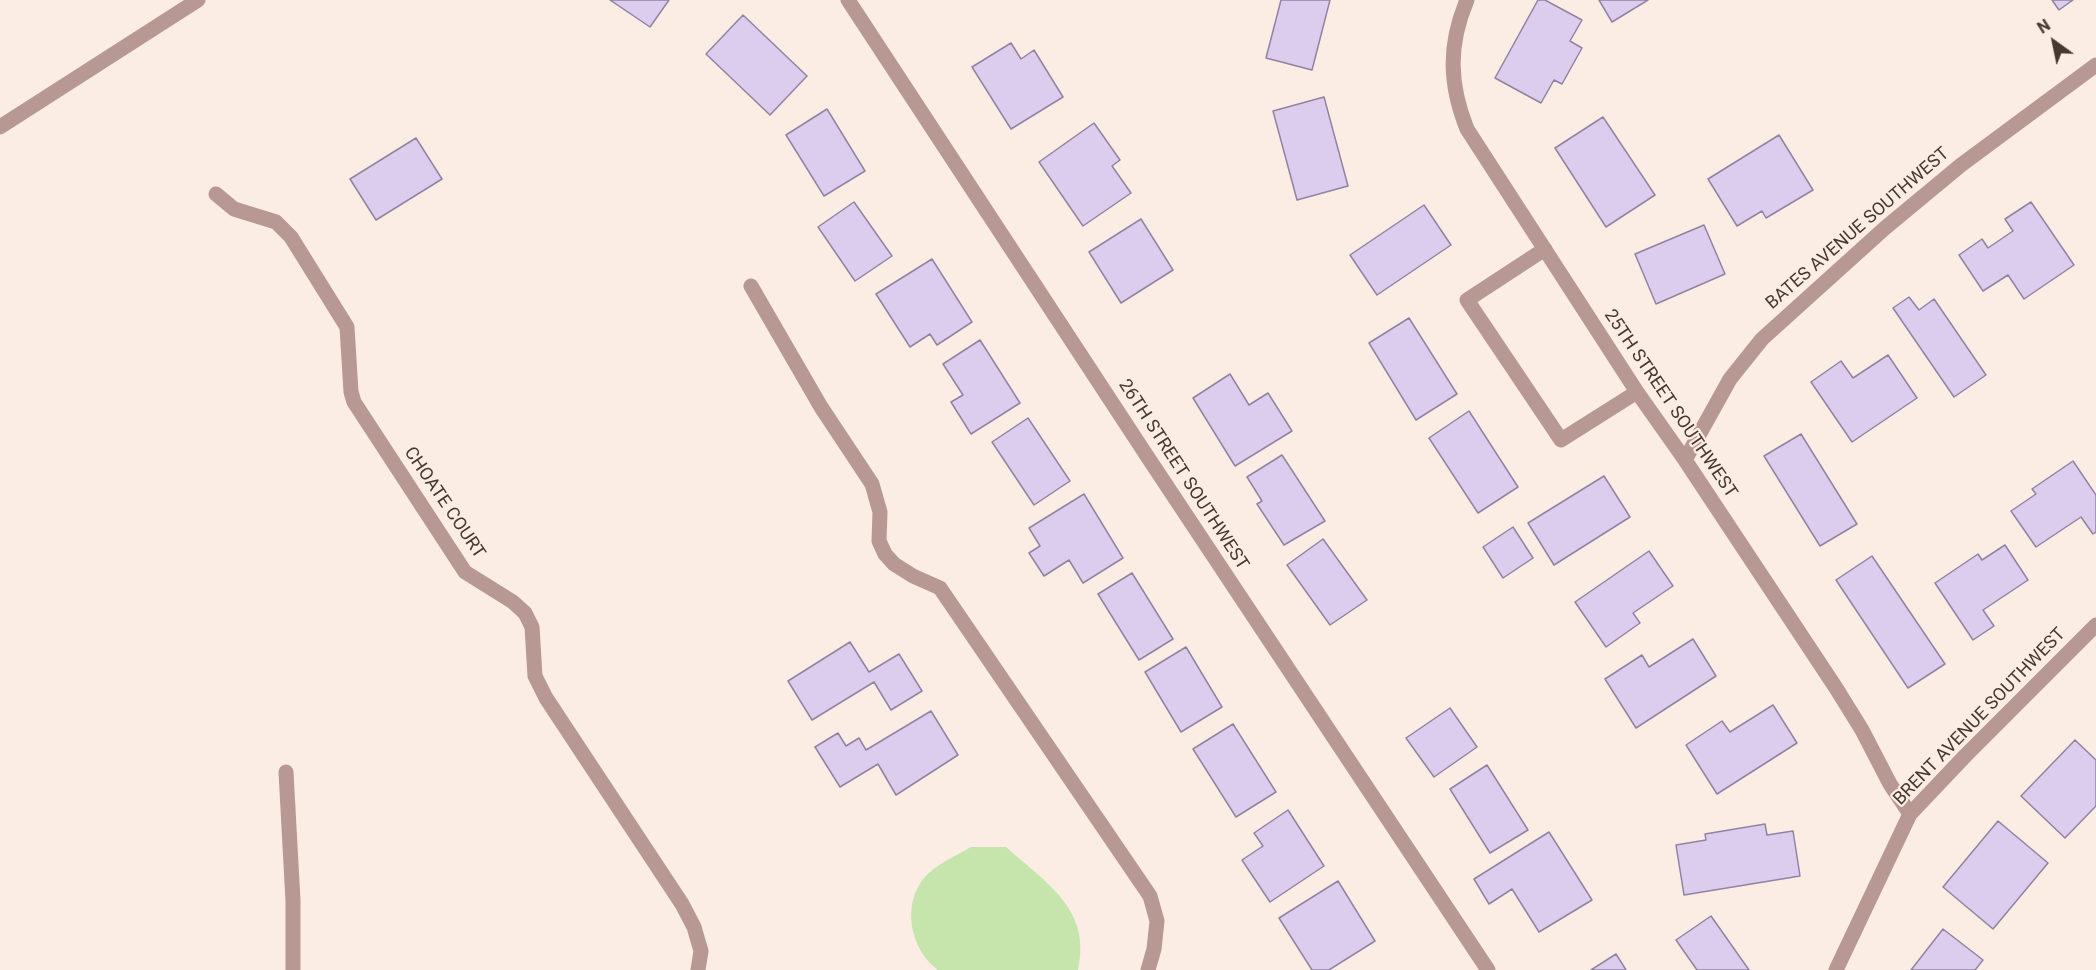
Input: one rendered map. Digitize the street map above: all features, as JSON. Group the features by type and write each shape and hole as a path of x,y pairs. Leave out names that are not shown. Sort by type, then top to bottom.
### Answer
{"street":[{"name":"26TH STREET SOUTHWEST","path":"848,0 1488,970"},
{"name":"25TH STREET SOUTHWEST","path":"1467,0 1459,18 1453,52 1452,76 1458,108 1467,129 1637,392 1836,688 1862,730 1890,784 1910,814"},
{"path":"0,127 196,1"},
{"name":"BATES AVENUE SOUTHWEST","path":"1684,460 1730,380 1762,339 1892,221 2007,130 2096,65"},
{"name":"CHOATE COURT","path":"216,194 234,208 276,222 291,237 347,327 351,392 354,402 465,572 513,602 525,613 532,627 535,676 546,698 682,904 694,927 701,951 699,970"},
{"path":"1545,249 1467,300 1561,440 1637,392"},
{"path":"751,286 821,407 873,484 880,512 879,541 885,554 894,564 913,576 940,588 1150,896 1157,921 1154,950 1148,970"},
{"name":"BRENT AVENUE SOUTHWEST","path":"1836,970 1910,814 1965,755 2096,624"},
{"path":"286,772 293,901 292,970"}],"green space":[{"path":"971,847 1006,847 1062,899 1072,914 1078,930 1081,949 1078,970 938,970 929,962 916,941 913,929 911,917 915,893 931,871"}],"building":[{"path":"610,0 669,0 650,27"},
{"path":"1281,0 1330,0 1312,70 1266,58"},
{"path":"1538,0 1545,0 1582,20 1570,41 1582,48 1562,84 1554,80 1541,103 1495,78"},
{"path":"1599,0 1648,0 1612,22"},
{"path":"2052,0 2073,0 2059,10"},
{"path":"743,15 807,76 770,115 706,54"},
{"path":"1011,43 1021,59 1034,50 1063,97 1011,129 972,67"},
{"path":"1324,97 1348,186 1297,200 1273,111"},
{"path":"827,109 865,171 824,196 786,135"},
{"path":"1603,117 1655,195 1606,227 1555,148"},
{"path":"1094,123 1120,160 1112,166 1131,193 1083,226 1039,162"},
{"path":"1779,135 1813,190 1766,218 1762,211 1737,226 1708,179"},
{"path":"416,138 442,179 376,220 350,179"},
{"path":"854,202 892,256 855,281 818,227"},
{"path":"2031,202 2074,265 2024,299 2008,275 1983,291 1959,255 1982,239 1988,248 2013,231 2005,219"},
{"path":"1424,205 1451,245 1377,295 1350,255"},
{"path":"1141,219 1173,270 1121,303 1089,252"},
{"path":"1704,225 1725,274 1656,304 1635,254"},
{"path":"932,259 972,322 937,345 930,334 910,347 876,294"},
{"path":"1909,297 1919,310 1934,299 1986,375 1954,397 1893,308"},
{"path":"1409,318 1457,394 1416,420 1369,343"},
{"path":"980,340 1020,403 971,434 951,402 963,395 943,364"},
{"path":"1888,355 1917,398 1852,442 1811,382 1841,361 1853,378"},
{"path":"1230,374 1249,405 1268,393 1292,431 1235,466 1193,398"},
{"path":"1469,411 1518,487 1478,513 1429,438"},
{"path":"1028,418 1070,481 1034,505 992,442"},
{"path":"1801,434 1857,524 1820,546 1764,456"},
{"path":"1282,455 1325,521 1284,545 1257,504 1262,501 1247,477"},
{"path":"2073,461 2096,495 2096,532 2093,534 2081,517 2036,547 2011,511 2036,494 2032,489"},
{"path":"1604,476 1630,517 1554,565 1528,523"},
{"path":"1084,494 1123,558 1083,583 1069,560 1044,576 1029,553 1040,546 1029,528"},
{"path":"1513,527 1533,558 1503,578 1483,547"},
{"path":"1323,539 1367,600 1330,625 1287,565"},
{"path":"2005,545 2028,580 1983,610 1994,626 1973,640 1935,583 1978,554 1982,560"},
{"path":"1649,551 1673,586 1633,613 1640,623 1606,647 1575,602"},
{"path":"1872,556 1945,664 1908,688 1836,580"},
{"path":"1132,573 1173,639 1139,660 1098,594"},
{"path":"1693,639 1716,676 1636,728 1605,679 1642,655 1649,667"},
{"path":"850,642 869,672 899,654 922,691 891,710 874,682 812,720 788,681"},
{"path":"1186,647 1222,707 1181,732 1145,672"},
{"path":"1773,705 1797,743 1717,794 1686,745 1722,721 1730,732"},
{"path":"1450,708 1477,747 1434,777 1406,738"},
{"path":"931,711 958,755 896,795 878,764 840,787 815,747 838,733 846,746 859,738 866,750"},
{"path":"1233,724 1276,792 1236,817 1193,749"},
{"path":"2075,740 2096,760 2096,806 2065,838 2021,796"},
{"path":"1487,765 1528,830 1490,853 1450,789"},
{"path":"1288,810 1324,866 1270,902 1242,860 1263,846 1254,833"},
{"path":"1998,821 2048,863 1993,929 1943,887"},
{"path":"1765,824 1767,835 1793,831 1800,876 1684,895 1676,845 1706,840 1705,834"},
{"path":"1549,832 1592,900 1539,932 1512,889 1489,904 1474,879"},
{"path":"1338,881 1375,941 1329,970 1312,970 1279,918"},
{"path":"1711,916 1749,970 1697,970 1676,940"},
{"path":"1943,929 1983,960 1975,970 1911,970"},
{"path":"1616,954 1626,970 1591,970"}]}
